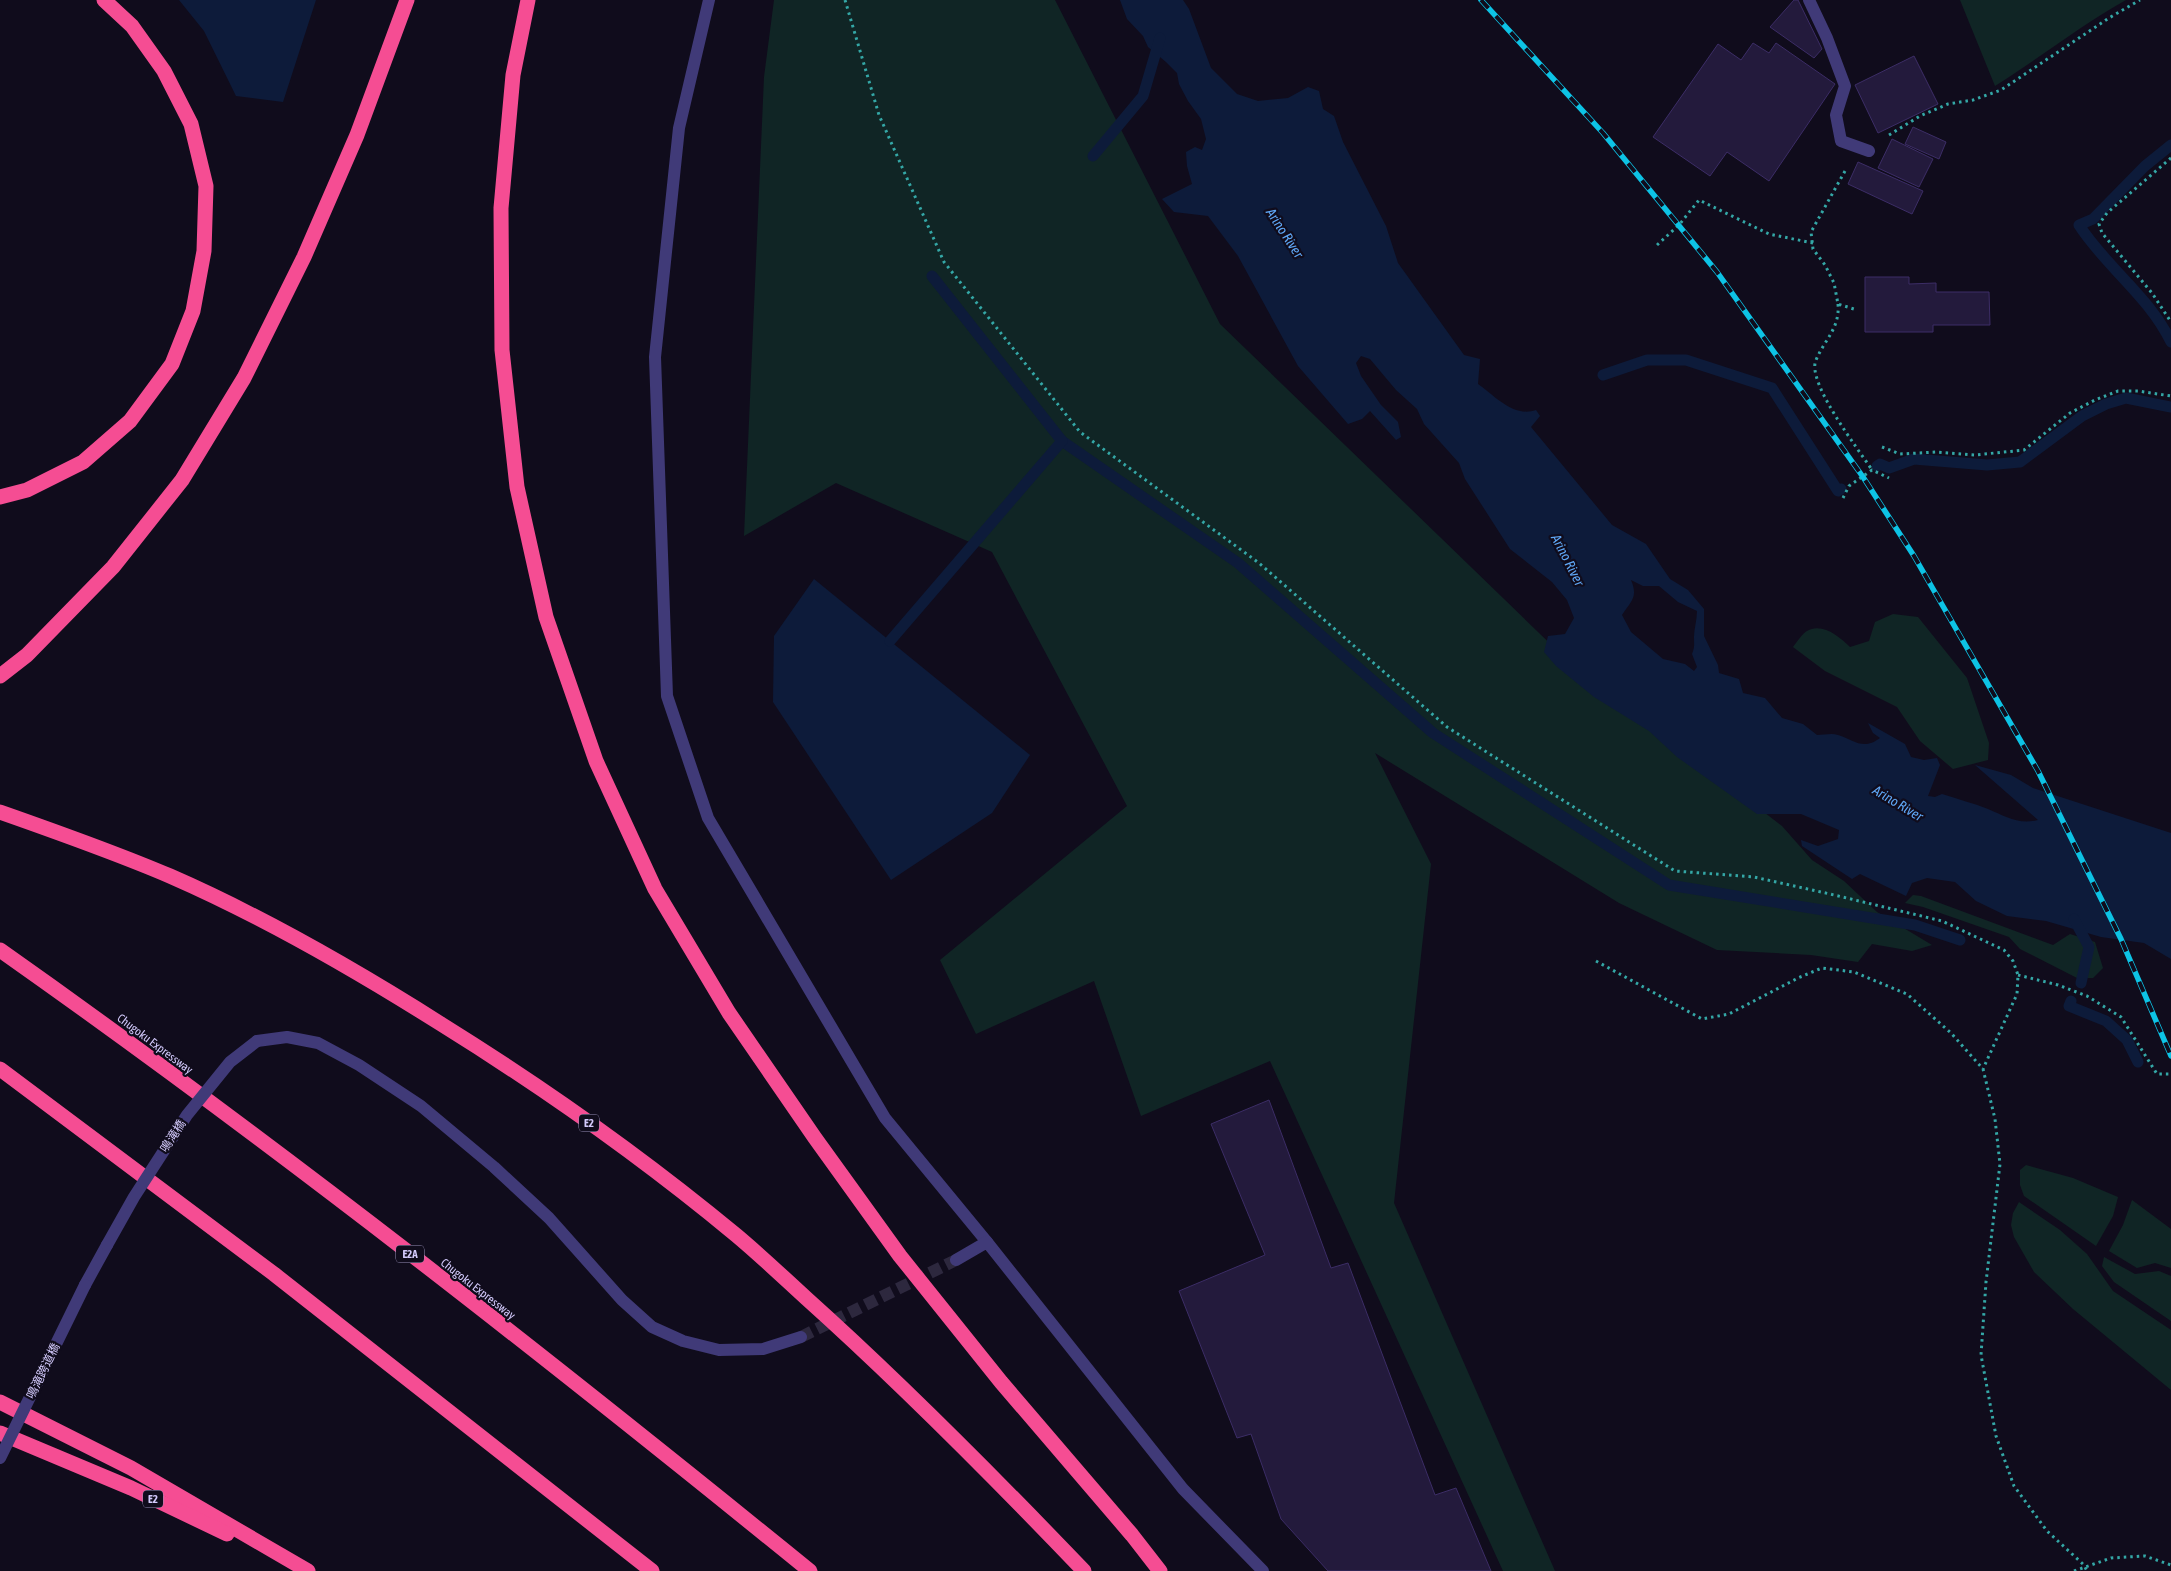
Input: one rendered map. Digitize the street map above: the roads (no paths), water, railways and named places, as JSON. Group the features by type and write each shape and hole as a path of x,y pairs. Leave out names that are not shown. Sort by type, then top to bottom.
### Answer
{"highway":[{"path":"0,498 27,490 83,462 130,422 172,364 193,311 204,251 206,186 191,124 164,71 132,26 104,0"},
{"path":"0,676 27,654 113,568 182,480 244,378 304,257 353,143 407,0"},
{"path":"528,0 513,75 501,208 502,350 517,487 546,617 596,761 655,889 730,1013 815,1138 906,1263 1001,1382 1132,1535 1160,1571"},
{"name":"E2","path":"0,812 79,839 171,876 258,918 364,975 523,1075 629,1151 738,1236 852,1339 1004,1487 1084,1571"},
{"name":"Chugoku Expressway","path":"0,950 341,1201 657,1447 810,1571"},
{"path":"0,1069 274,1274 652,1571"},
{"path":"0,1402 131,1468 308,1571"},
{"name":"E2","path":"0,1432 131,1488 303,1571"}],"street":[{"path":"709,0 679,128 655,357 667,696 708,818 884,1118 987,1242 1183,1489 1264,1571"},
{"path":"1810,0 1844,86 1836,116 1841,141 1869,152"},
{"name":"鳴滝橋","path":"85,1285 134,1197 187,1115 230,1062 257,1041 287,1037 318,1043 359,1065 421,1106 494,1167 549,1218 622,1300 652,1327 683,1340 719,1350 763,1349 801,1337"},
{"path":"956,1260 987,1242"},
{"name":"鳴滝跨道橋","path":"0,1458 85,1285"}],"water":[{"path":"179,0 316,0 283,102 236,96 204,31"},
{"name":"Arino River","path":"1120,0 1183,0 1189,9 1211,68 1237,94 1258,101 1288,98 1308,87 1319,91 1323,109 1334,116 1343,142 1386,226 1398,263 1464,355 1480,359 1478,384 1498,400 1512,408 1528,412 1536,410 1540,416 1531,427 1612,525 1646,544 1670,579 1688,590 1704,609 1704,636 1718,665 1719,673 1739,679 1743,693 1765,698 1782,718 1803,724 1817,735 1836,734 1859,743 1869,744 1880,738 1873,733 1868,723 1905,744 1911,757 1924,760 1937,758 1940,765 1928,796 1935,797 1942,794 2018,821 2038,820 1975,765 2011,775 2033,788 2171,833 2171,959 2144,943 2101,937 2046,921 2007,916 1976,901 1955,882 1927,878 1912,883 1906,896 1860,874 1852,879 1802,846 1801,840 1818,846 1838,839 1839,830 1801,814 1757,814 1677,757 1649,731 1594,697 1556,666 1544,652 1548,636 1565,634 1574,618 1567,600 1552,582 1510,549 1465,479 1459,463 1424,424 1417,409 1396,390 1370,359 1361,356 1356,363 1361,376 1381,405 1398,422 1401,437 1396,440 1370,411 1362,419 1348,424 1298,366 1238,256 1208,216 1174,212 1162,199 1192,184 1187,166 1186,152 1195,147 1202,150 1206,139 1201,119 1179,84 1177,73 1148,47 1143,36 1127,19","holes":["1631,580 1643,586 1659,586 1678,602 1697,611 1692,654 1697,667 1694,671 1685,664 1663,659 1631,632 1622,615 1634,595"]},
{"path":"814,579 1030,755 992,813 891,880 773,702 774,636"}],"waterway":[{"path":"1093,156 1143,96 1160,38"},
{"path":"2171,145 2145,166 2093,219 2079,225 2102,255 2151,310 2171,342"},
{"path":"890,641 1062,441 932,276"},
{"path":"1603,375 1647,360 1686,360 1772,388 1838,491 1841,489"},
{"path":"1877,466 1880,464 1889,468 1914,459 1987,465 2020,462 2082,416 2106,404 2126,398 2171,407"},
{"path":"1062,441 1238,563 1433,733 1669,885 1915,925 1960,940"},
{"path":"2074,919 2089,947 2081,983"},
{"path":"2071,1001 2069,1006 2106,1021 2127,1040 2138,1062"}],"tunnel":[{"path":"801,1337 956,1260"}],"railway":[{"path":"1481,0 1603,133 1717,272 1863,477 1914,556 2038,771 2121,939 2171,1056"}]}
